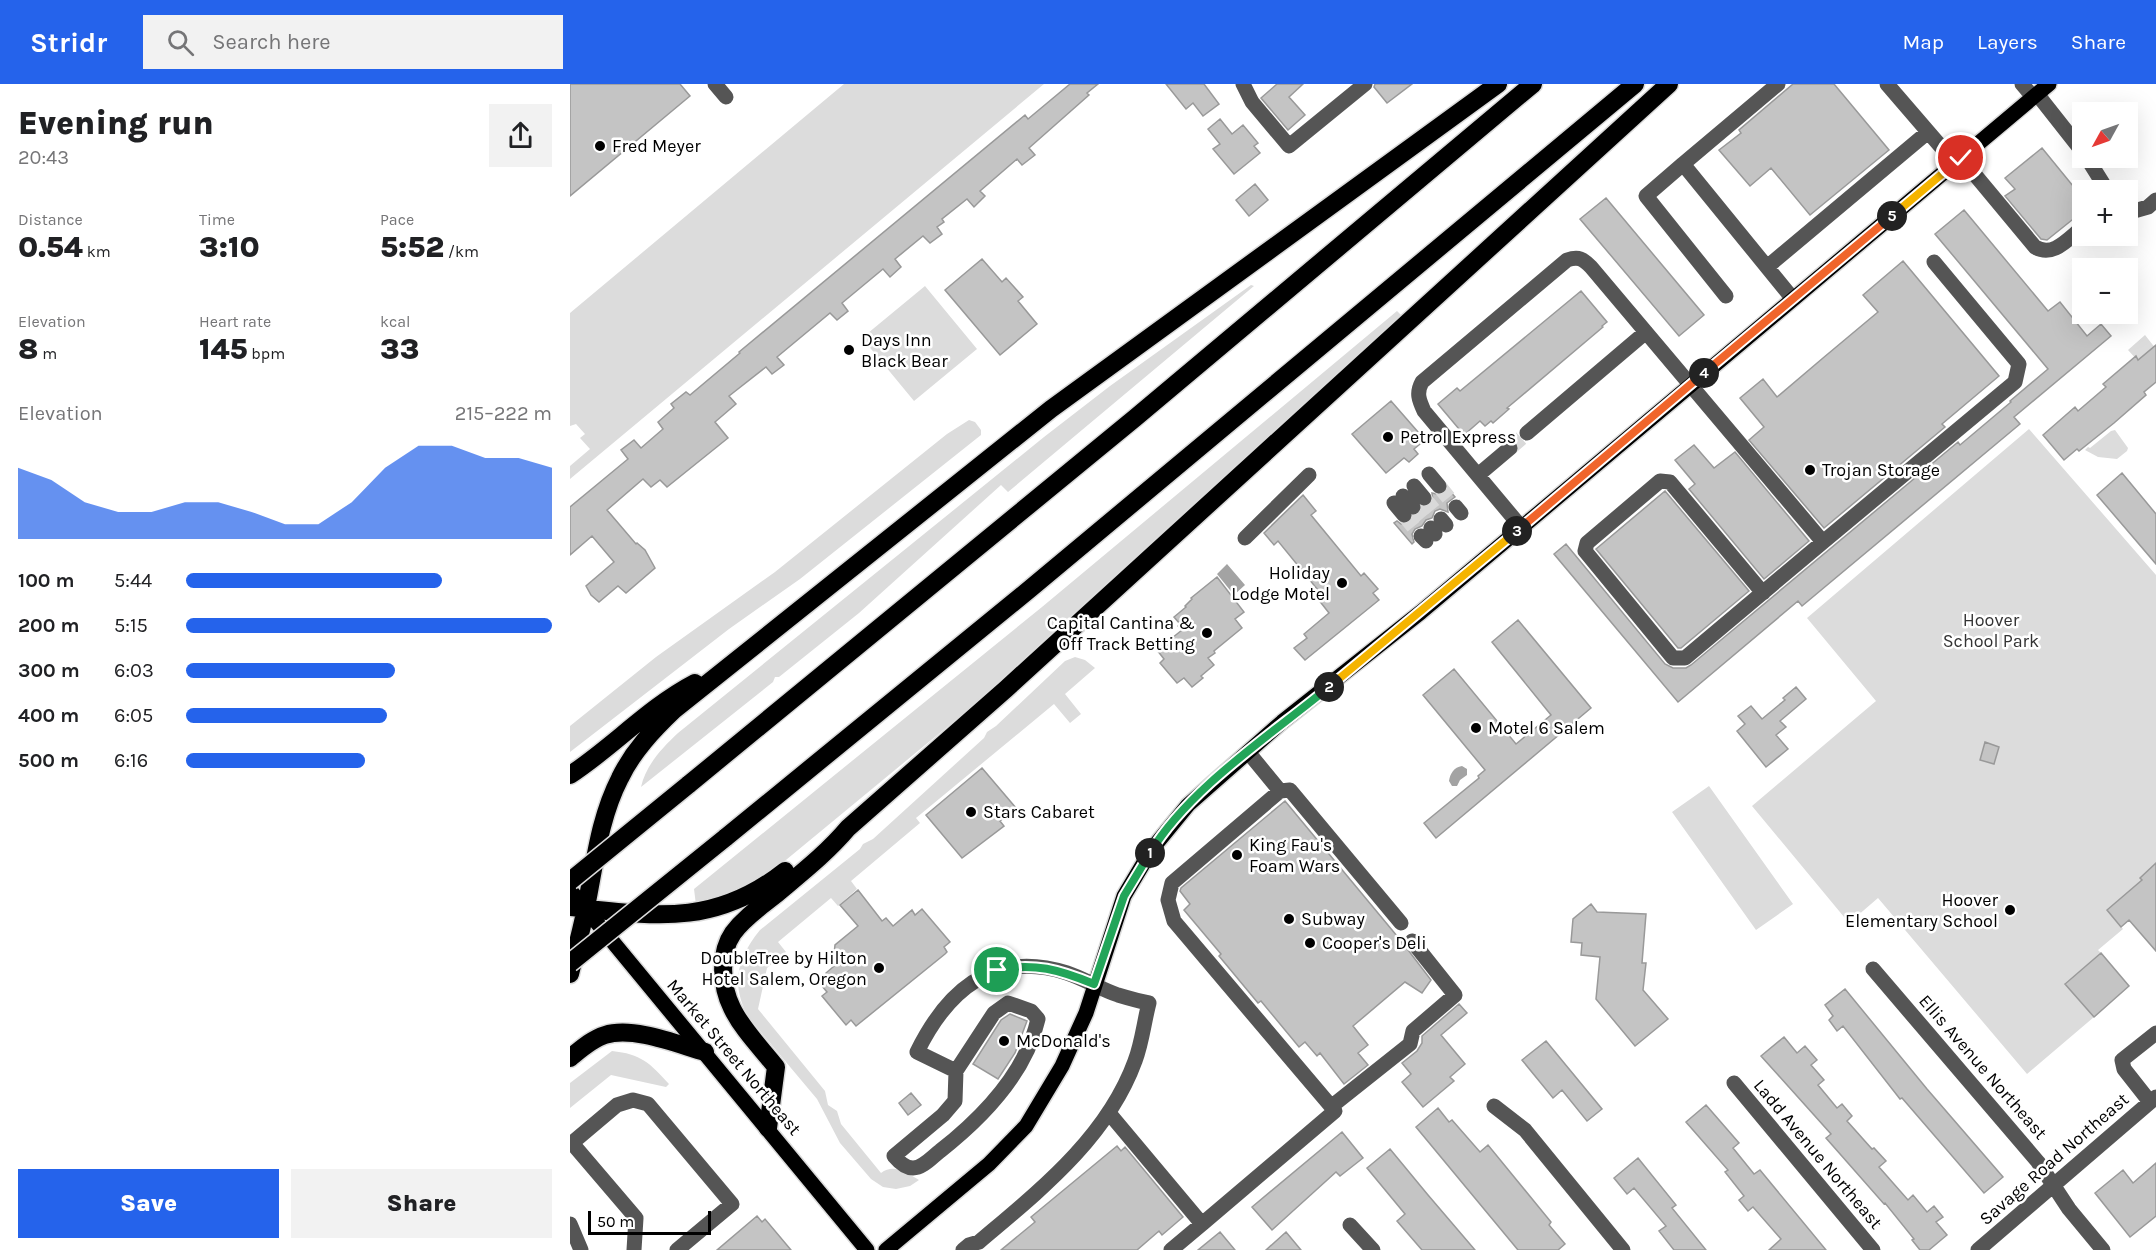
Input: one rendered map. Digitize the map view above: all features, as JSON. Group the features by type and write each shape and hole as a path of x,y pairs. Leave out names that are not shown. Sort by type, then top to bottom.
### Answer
{"highway":[{"path":"570,974 578,908 606,809 620,776 652,732 674,710 1051,409 1498,84"},
{"path":"570,881 1135,418 1533,84"},
{"path":"570,963 1031,588 1635,84"},
{"path":"768,1128 776,1066 732,1008 725,989 723,971 732,934 746,918 830,850 848,828 1006,689 1669,84"},
{"path":"570,775 612,745 674,693 731,664"},
{"path":"578,908 656,915 691,913 724,906 758,891 821,844 848,828"},
{"path":"570,1058 596,1039 616,1032 645,1036 705,1052"}],"main road":[{"path":"886,1250 989,1164 1026,1126 1066,1056 1086,1013 1124,896 1152,849 1188,805 1248,752 1421,612 2049,84"},
{"name":"Market Street Northeast","path":"570,890 578,908 705,1052 867,1250"}],"street":[{"path":"715,84 726,97"},
{"path":"1243,84 1252,102 1289,146 1365,84"},
{"path":"1726,296 1646,196 1778,84"},
{"path":"1887,84 1928,132 1958,161 2035,246 2042,250 2056,249 2072,236"},
{"path":"2022,84 2072,139"},
{"path":"1767,267 1928,132"},
{"path":"1683,164 1793,299"},
{"path":"2138,210 2148,207 2156,200"},
{"path":"1521,527 1424,411 1418,389 1422,382 1567,260 1575,257 1582,259 1591,267 1823,542"},
{"path":"1763,592 1670,482 1660,481 1587,543 1585,551 1673,658 1685,658 2015,382 2019,364 1934,262"},
{"path":"1527,433 1646,332"},
{"path":"1478,475 1510,448"},
{"path":"1245,538 1309,475"},
{"path":"1248,752 1280,791"},
{"path":"1171,1250 1335,1111 1174,921 1168,900 1172,883 1280,791 1290,790 1401,923"},
{"path":"1332,1106 1410,1044 1413,1031 1455,995 1412,941"},
{"path":"956,1071 917,1052 928,1030 948,1003 962,990 997,970 1027,965 1067,973 1116,995 1149,1003 1136,1060 1109,1113 1047,1184 979,1242 963,1250"},
{"name":"Ellis Avenue Northeast","path":"1873,969 2038,1162 2069,1209 2103,1250"},
{"path":"1008,1003 1031,1011 1038,1019 1023,1057 988,1108 960,1135 921,1166 912,1168 901,1164 894,1156 943,1115 955,1101 956,1071 994,1013 1008,1003"},
{"path":"2153,1099 2124,1069 2122,1060 2156,1033"},
{"name":"Ladd Avenue Northeast","path":"1734,1083 1873,1250"},
{"name":"Savage Road Northeast","path":"1978,1250 2153,1099"},
{"path":"634,1250 636,1218 572,1143 617,1105 633,1100 648,1104 732,1204 677,1250"},
{"path":"1494,1107 1525,1130 1623,1250"},
{"path":"1109,1113 1202,1224"},
{"path":"570,1224 581,1250"},
{"path":"1350,1225 1373,1250"}],"green space":[{"path":"844,84 1044,84 570,479 570,466 590,449 580,438 585,434 576,424 570,426 570,313"},
{"path":"1251,285 1254,286 1008,492 1001,485 859,613 779,677 775,677 773,682 641,787 651,764 678,733 1044,437 1110,386"},
{"path":"925,286 977,349 914,401 862,338"},
{"path":"1397,311 1401,315 970,708 769,874 749,887 696,905 694,889 1042,607"},
{"path":"2145,335 2156,349 2156,381 2128,350"},
{"path":"969,420 975,422 981,430 981,435 800,579 729,629 570,752 570,726 656,657 775,572 947,434"},
{"name":"Hoover School Park","path":"2029,429 2156,575 2156,863 2140,878 2156,896 2108,911 2123,929 2098,950 2101,953 2065,983 2094,1017 2027,1074 1878,898 1849,923 1752,806 1876,701 1807,618"},
{"path":"2115,430 2128,448 2117,459 2098,457 2085,450 2111,431"},
{"path":"1075,657 1085,660 1095,668 1065,694 1081,714 1070,723 1054,704 916,818 920,823 851,881 857,889 838,906 831,898 778,942 786,952 767,968 758,1009 825,1091 828,1105 837,1111 841,1124 881,1173 896,1169 919,1180 910,1186 896,1189 883,1187 871,1179 840,1143 817,1099 749,1018 739,994 741,961 760,930 860,849 863,844 873,839 1065,661"},
{"path":"1709,786 1793,904 1756,930 1672,812"},
{"path":"612,1051 638,1057 656,1070 669,1084 666,1087 611,1075 570,1108 570,1083"}],"shaded area":[{"path":"1227,564 1245,585 1234,595 1217,574"},
{"path":"1462,766 1467,769 1467,775 1460,780 1457,786 1452,786 1449,781 1451,773"}],"building":[{"name":"Fred Meyer","path":"570,84 680,84 690,96 570,196"},
{"path":"1070,84 1098,84 1087,93 1089,95 1029,148 1035,155 1022,165 1017,159 980,191 985,196 974,207 967,199 942,219 944,222 937,227 942,234 930,243 923,236 895,259 901,267 890,277 883,269 842,303 848,311 837,320 830,313 777,357 784,365 772,374 766,367 729,396 736,404 715,422 728,438 667,487 660,480 651,487 643,479 607,510 636,544 645,550 655,568 626,593 618,586 599,602 591,595 586,586 614,562 592,536 570,555 570,507 628,459 621,450 634,440 641,448 663,429 658,422 674,408 671,404 686,392 690,395 1025,115 1028,119"},
{"path":"1166,84 1204,84 1219,104 1203,116 1193,103 1186,109"},
{"path":"1277,84 1303,84 1289,97 1305,115 1288,130 1261,98"},
{"path":"1375,84 1412,84 1387,103 1374,87"},
{"path":"1793,84 1834,84 1889,150 1810,215 1771,168 1750,186 1719,150 1741,133 1739,130"},
{"path":"1220,119 1232,134 1243,125 1258,143 1254,146 1260,153 1234,174 1213,149 1220,144 1208,129"},
{"path":"2042,148 2072,185 2072,220 2047,240 2041,239 2005,196 2015,189 2005,178"},
{"path":"1255,184 1268,200 1249,216 1236,200"},
{"path":"1606,198 1704,315 1679,336 1580,219"},
{"path":"1964,210 2048,311 2060,302 2072,317 2072,324 2077,324 2087,336 2101,324 2111,336 2014,417 2020,424 1802,606 1798,601 1678,702 1554,554 1566,544 1665,664 1673,668 1686,668 1958,442 1960,445 2048,369 1935,234"},
{"path":"982,259 1002,282 1006,278 1023,297 1018,301 1037,324 1000,355 945,290"},
{"path":"1903,261 1999,376 1942,424 1945,427 1824,528 1749,440 1764,427 1740,398 1763,379 1777,397 1878,312 1863,295"},
{"path":"1581,291 1607,322 1603,327 1507,408 1509,409 1493,423 1491,421 1485,426 1480,421 1464,435 1438,404 1457,388 1460,391"},
{"path":"2156,345 2156,382 2144,392 2146,395 2079,451 2077,449 2064,460 2043,435 2075,407 2078,411 2106,387 2103,384 2136,356 2138,360"},
{"name":"Petrol Express","path":"1391,401 1425,440 1414,449 1418,454 1409,462 1404,458 1386,473 1352,434"},
{"path":"1694,445 1714,468 1735,452 1809,541 1764,579 1689,489 1695,484 1675,460"},
{"path":"2122,473 2156,514 2156,564 2097,495"},
{"path":"1448,489 1455,497 1447,503 1448,512 1440,509 1435,511 1432,518 1415,529 1412,534 1414,542 1412,544 1394,523 1397,521 1401,524 1410,523 1413,517 1420,514 1422,507 1431,505 1432,493 1441,495"},
{"path":"1665,491 1749,591 1681,648 1678,648 1596,549"},
{"name":"Holiday Lodge Motel","path":"1303,495 1316,511 1311,515 1361,576 1364,573 1378,589 1373,593 1379,600 1305,660 1294,648 1307,638 1304,634 1329,613 1318,599 1322,595 1278,541 1274,545 1264,533"},
{"name":"Capital Cantina & Off Track Betting","path":"1217,577 1244,612 1235,619 1242,628 1208,658 1214,665 1201,676 1203,678 1192,687 1184,678 1177,683 1160,663 1164,659 1157,650 1182,630 1174,617 1186,607 1191,598"},
{"name":"Motel 6 Salem","path":"1518,620 1591,708 1436,838 1424,823 1479,778 1478,776 1485,770 1423,695 1454,669 1516,744 1551,715 1492,642"},
{"path":"1796,687 1806,699 1780,721 1786,727 1776,735 1788,749 1766,767 1737,731 1745,724 1738,716 1751,706 1762,719 1785,700 1783,698"},
{"path":"1985,742 1999,747 1994,764 1980,760"},
{"name":"Stars Cabaret","path":"982,768 1016,808 1000,821 1004,826 962,858 926,815"},
{"path":"1285,801 1431,980 1422,993 1405,982 1353,1026 1368,1045 1358,1053 1368,1065 1344,1084 1320,1053 1317,1056 1305,1042 1299,1047 1261,1001 1258,1003 1184,910 1190,904 1180,891"},
{"path":"2156,863 2156,951 2129,920 2121,927 2107,910 2142,880 2140,878"},
{"name":"DoubleTree by Hilton Hotel Salem, Oregon","path":"858,890 882,921 886,918 893,926 912,910 915,915 922,909 950,942 944,947 947,952 945,954 856,1026 851,1020 846,1025 822,996 827,992 822,986 831,979 826,973 840,961 834,954 835,945 858,926 840,905"},
{"path":"1591,904 1597,912 1646,914 1642,963 1646,963 1643,990 1668,1019 1635,1046 1596,999 1600,957 1581,955 1582,943 1571,942 1573,919"},
{"path":"2101,953 2129,986 2094,1017 2065,984"},
{"path":"1845,989 2003,1177 1984,1193 1902,1098 1900,1099 1843,1026 1837,1031 1829,1020 1833,1016 1825,1005"},
{"path":"1459,1004 1467,1013 1441,1035 1465,1064 1450,1077 1454,1081 1423,1107 1402,1082 1411,1074 1402,1063 1417,1051 1422,1043 1422,1036"},
{"name":"McDonald's","path":"1010,1014 1027,1021 1015,1053 998,1079 973,1064 1001,1020"},
{"path":"1784,1037 1797,1053 1805,1046 1817,1060 1811,1065 1824,1080 1818,1085 1837,1108 1842,1104 1852,1116 1847,1121 1886,1161 1879,1167 1908,1200 1913,1195 1927,1212 1934,1206 1943,1217 1936,1222 1947,1235 1929,1250 1920,1250 1885,1203 1826,1138 1831,1134 1761,1056"},
{"path":"1546,1041 1602,1109 1587,1121 1562,1090 1553,1098 1522,1060"},
{"path":"911,1093 921,1105 908,1115 899,1103"},
{"path":"1706,1105 1739,1143 1733,1148 1754,1174 1760,1170 1826,1250 1769,1250 1781,1239 1753,1207 1748,1211 1739,1200 1744,1196 1725,1172 1728,1170 1686,1122"},
{"path":"1438,1108 1449,1122 1452,1120 1480,1152 1488,1145 1551,1222 1549,1225 1565,1244 1558,1250 1518,1250 1416,1127"},
{"path":"1342,1132 1363,1158 1340,1176 1336,1172 1272,1230 1252,1207"},
{"path":"1117,1146 1121,1151 1125,1147 1183,1217 1162,1235 1159,1231 1137,1250 1001,1250 1035,1222 1031,1217"},
{"path":"1390,1149 1475,1250 1422,1250 1397,1221 1405,1214 1367,1168"},
{"path":"1638,1158 1676,1205 1672,1208 1706,1250 1674,1250 1659,1231 1666,1226 1634,1188 1627,1194 1614,1178"},
{"path":"2156,1163 2156,1216 2130,1237 2095,1193 2123,1170 2133,1183"},
{"path":"757,1216 762,1222 765,1219 791,1250 717,1250"},
{"path":"1220,1232 1235,1250 1198,1250"},
{"path":"1286,1232 1301,1250 1266,1250"}],"tunnel":[{"path":"1510,448 1527,433"},
{"path":"1439,486 1456,507"},
{"path":"1424,498 1441,519"},
{"path":"1413,507 1431,528"},
{"path":"1404,515 1421,536"}],"place":[{"name":"Fred Meyer","path":"600,146"},
{"name":"Days Inn Black Bear","path":"849,350"},
{"name":"Petrol Express","path":"1388,437"},
{"name":"Trojan Storage","path":"1810,470"},
{"name":"Holiday Lodge Motel","path":"1342,583"},
{"name":"Capital Cantina & Off Track Betting","path":"1207,633"},
{"name":"Motel 6 Salem","path":"1476,728"},
{"name":"Stars Cabaret","path":"971,812"},
{"name":"King Fau's Foam Wars","path":"1237,855"},
{"name":"Hoover Elementary School","path":"2010,910"},
{"name":"Subway","path":"1289,919"},
{"name":"Cooper's Deli","path":"1310,943"},
{"name":"DoubleTree by Hilton Hotel Salem, Oregon","path":"879,968"},
{"name":"McDonald's","path":"1004,1041"}],"route":[{"path":"997,970 1027,965 1067,973 1094,984 1124,896 1152,849 1188,805 1275,728 1421,612 1961,158"}]}
